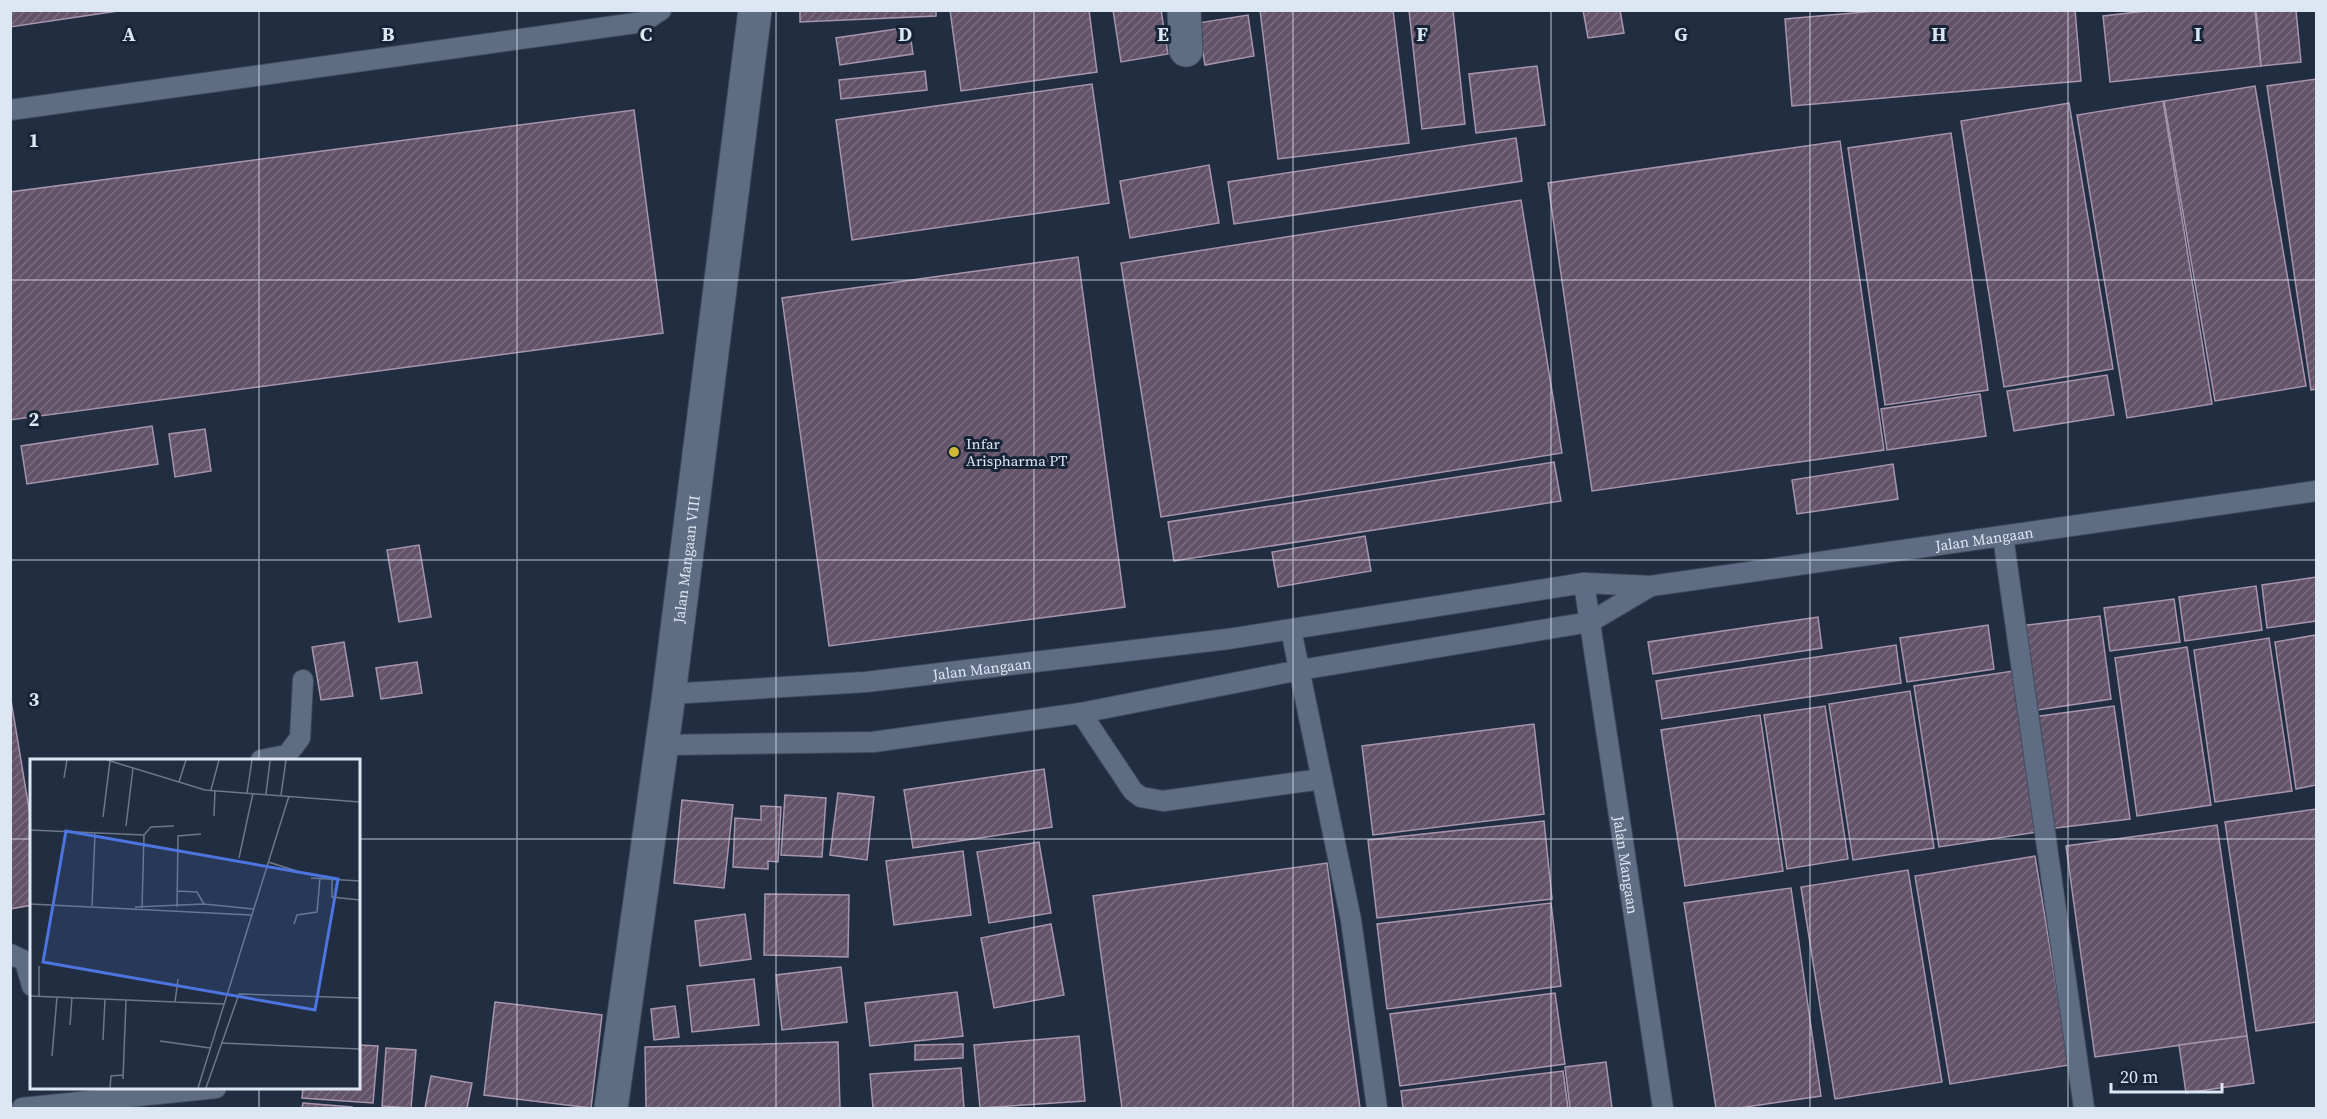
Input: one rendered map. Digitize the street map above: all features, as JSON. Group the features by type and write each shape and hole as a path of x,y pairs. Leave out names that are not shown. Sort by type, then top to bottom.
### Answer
{"street":[{"name":"Jalan Mangaan VIII","path":"611,1108 669,694 755,10"},
{"path":"1184,10 1186,50"}],"lane":[{"path":"10,110 643,22 661,10"},
{"name":"Jalan Mangaan","path":"669,694 866,682 1291,630 1584,583 1651,586 2316,491"},
{"path":"2003,536 2084,1108"},
{"name":"Jalan Mangaan","path":"1584,583 1663,1108"},
{"name":"Jalan Mangaan","path":"662,745 873,742 1081,713 1300,670 1590,622 1651,586"},
{"path":"1291,630 1351,920 1377,1108"},
{"path":"265,759 287,754 300,738 303,680"},
{"path":"1081,713 1133,791 1150,800 1163,801 1322,779"},
{"path":"10,954 25,961 30,979"},
{"path":"22,1108 55,1096 196,1089"}],"building":[{"path":"10,10 125,10 10,27"},
{"path":"800,10 936,10 936,16 800,22"},
{"path":"950,10 1089,10 1097,72 961,91"},
{"path":"1113,10 1161,10 1168,54 1121,62"},
{"path":"1260,10 1393,10 1409,143 1278,159"},
{"path":"1409,10 1453,10 1465,124 1422,129"},
{"path":"1583,10 1620,10 1624,33 1588,38"},
{"path":"1887,10 2075,10 2081,81 1792,106 1785,19"},
{"path":"2155,10 2255,10 2261,66 2110,82 2103,16"},
{"path":"2256,10 2296,10 2301,62 2261,66"},
{"path":"1248,15 1254,56 1205,65 1198,23"},
{"path":"909,27 913,54 840,65 836,38"},
{"path":"1537,66 1545,125 1476,133 1469,74"},
{"path":"925,71 927,90 841,99 839,80"},
{"path":"2316,79 2316,389 2311,390 2267,86"},
{"path":"1092,84 1109,203 852,240 836,120"},
{"path":"2255,86 2306,386 2215,401 2164,101"},
{"path":"2163,101 2212,404 2127,418 2077,115"},
{"path":"2069,103 2113,369 2004,387 1961,121"},
{"path":"634,110 663,333 10,420 10,192"},
{"path":"1951,133 1988,390 1885,405 1848,148"},
{"path":"1516,138 1522,181 1234,224 1228,182"},
{"path":"1840,141 1884,450 1592,491 1548,183"},
{"path":"1209,165 1219,223 1130,238 1120,181"},
{"path":"1521,200 1562,453 1161,517 1121,263"},
{"name":"Infar Arispharma PT","path":"1078,257 1125,607 829,646 782,298"},
{"path":"2107,375 2114,415 2014,431 2007,391"},
{"path":"1980,394 1986,436 1887,450 1881,409"},
{"path":"152,426 158,464 27,484 21,446"},
{"path":"205,429 211,471 175,477 169,434"},
{"path":"1554,462 1561,501 1174,561 1168,522"},
{"path":"1893,464 1898,499 1797,514 1792,480"},
{"path":"1365,536 1371,571 1278,587 1272,552"},
{"path":"419,545 431,617 399,622 387,550"},
{"path":"2316,577 2316,621 2267,628 2262,585"},
{"path":"2256,586 2262,630 2185,641 2179,597"},
{"path":"2174,599 2180,642 2110,651 2104,608"},
{"path":"2100,616 2111,699 2030,711 2019,626"},
{"path":"1818,617 1822,648 1653,674 1648,642"},
{"path":"1988,625 1994,669 1907,682 1900,638"},
{"path":"2316,635 2316,785 2296,789 2275,642"},
{"path":"2269,638 2292,791 2215,802 2194,650"},
{"path":"344,642 353,696 321,700 312,647"},
{"path":"1896,645 1901,683 1662,719 1656,681"},
{"path":"2187,647 2211,805 2137,816 2115,658"},
{"path":"417,662 422,693 381,699 376,668"},
{"path":"2013,671 2037,832 1939,847 1914,686"},
{"path":"1910,691 1934,848 1853,860 1829,704"},
{"path":"10,694 30,815 30,905 10,909"},
{"path":"1825,706 1848,859 1787,869 1764,715"},
{"path":"2114,706 2130,819 2048,829 2033,717"},
{"path":"1760,715 1783,871 1685,886 1661,730"},
{"path":"1534,724 1544,814 1373,835 1362,746"},
{"path":"1044,769 1052,827 913,848 904,790"},
{"path":"838,793 874,797 867,860 830,855"},
{"path":"785,795 826,798 822,857 781,855"},
{"path":"682,800 733,805 724,888 674,883"},
{"path":"761,806 781,807 778,862 768,861 768,869 733,867 735,818 761,820"},
{"path":"2316,809 2316,1022 2256,1031 2225,822"},
{"path":"1544,821 1552,899 1377,918 1368,840"},
{"path":"2217,825 2247,1036 2095,1057 2066,846"},
{"path":"1039,842 1051,913 989,923 977,852"},
{"path":"963,851 971,915 894,925 886,861"},
{"path":"2035,856 2069,1065 1950,1084 1915,876"},
{"path":"1327,863 1360,1108 1122,1108 1093,896"},
{"path":"1908,870 1942,1082 1835,1099 1801,887"},
{"path":"1791,888 1821,1096 1739,1108 1716,1108 1684,903"},
{"path":"765,894 849,895 848,957 764,955"},
{"path":"1551,903 1561,986 1387,1009 1377,924"},
{"path":"745,914 751,959 700,966 695,921"},
{"path":"1051,924 1064,995 994,1008 981,938"},
{"path":"841,967 847,1022 782,1030 776,975"},
{"path":"754,979 759,1025 692,1032 687,986"},
{"path":"957,992 963,1036 870,1046 865,1003"},
{"path":"1555,993 1565,1064 1400,1086 1390,1014"},
{"path":"495,1002 602,1015 591,1108 484,1095"},
{"path":"675,1006 679,1037 654,1040 651,1009"},
{"path":"1079,1036 1085,1101 980,1108 974,1045"},
{"path":"2247,1036 2254,1083 2186,1093 2179,1045"},
{"path":"838,1042 840,1108 646,1108 645,1047"},
{"path":"963,1044 963,1058 915,1060 915,1045"},
{"path":"360,1045 378,1046 373,1103 302,1098 303,1089 360,1089"},
{"path":"386,1048 416,1050 411,1108 382,1106"},
{"path":"1606,1062 1612,1108 1570,1108 1565,1067"},
{"path":"961,1068 964,1108 873,1108 870,1074"},
{"path":"1563,1071 1568,1108 1403,1108 1401,1091"},
{"path":"431,1076 472,1083 467,1108 425,1108"},
{"path":"303,1103 352,1107 352,1108 302,1108"}],"place":[{"name":"Infar Arispharma PT","path":"954,452"}]}
